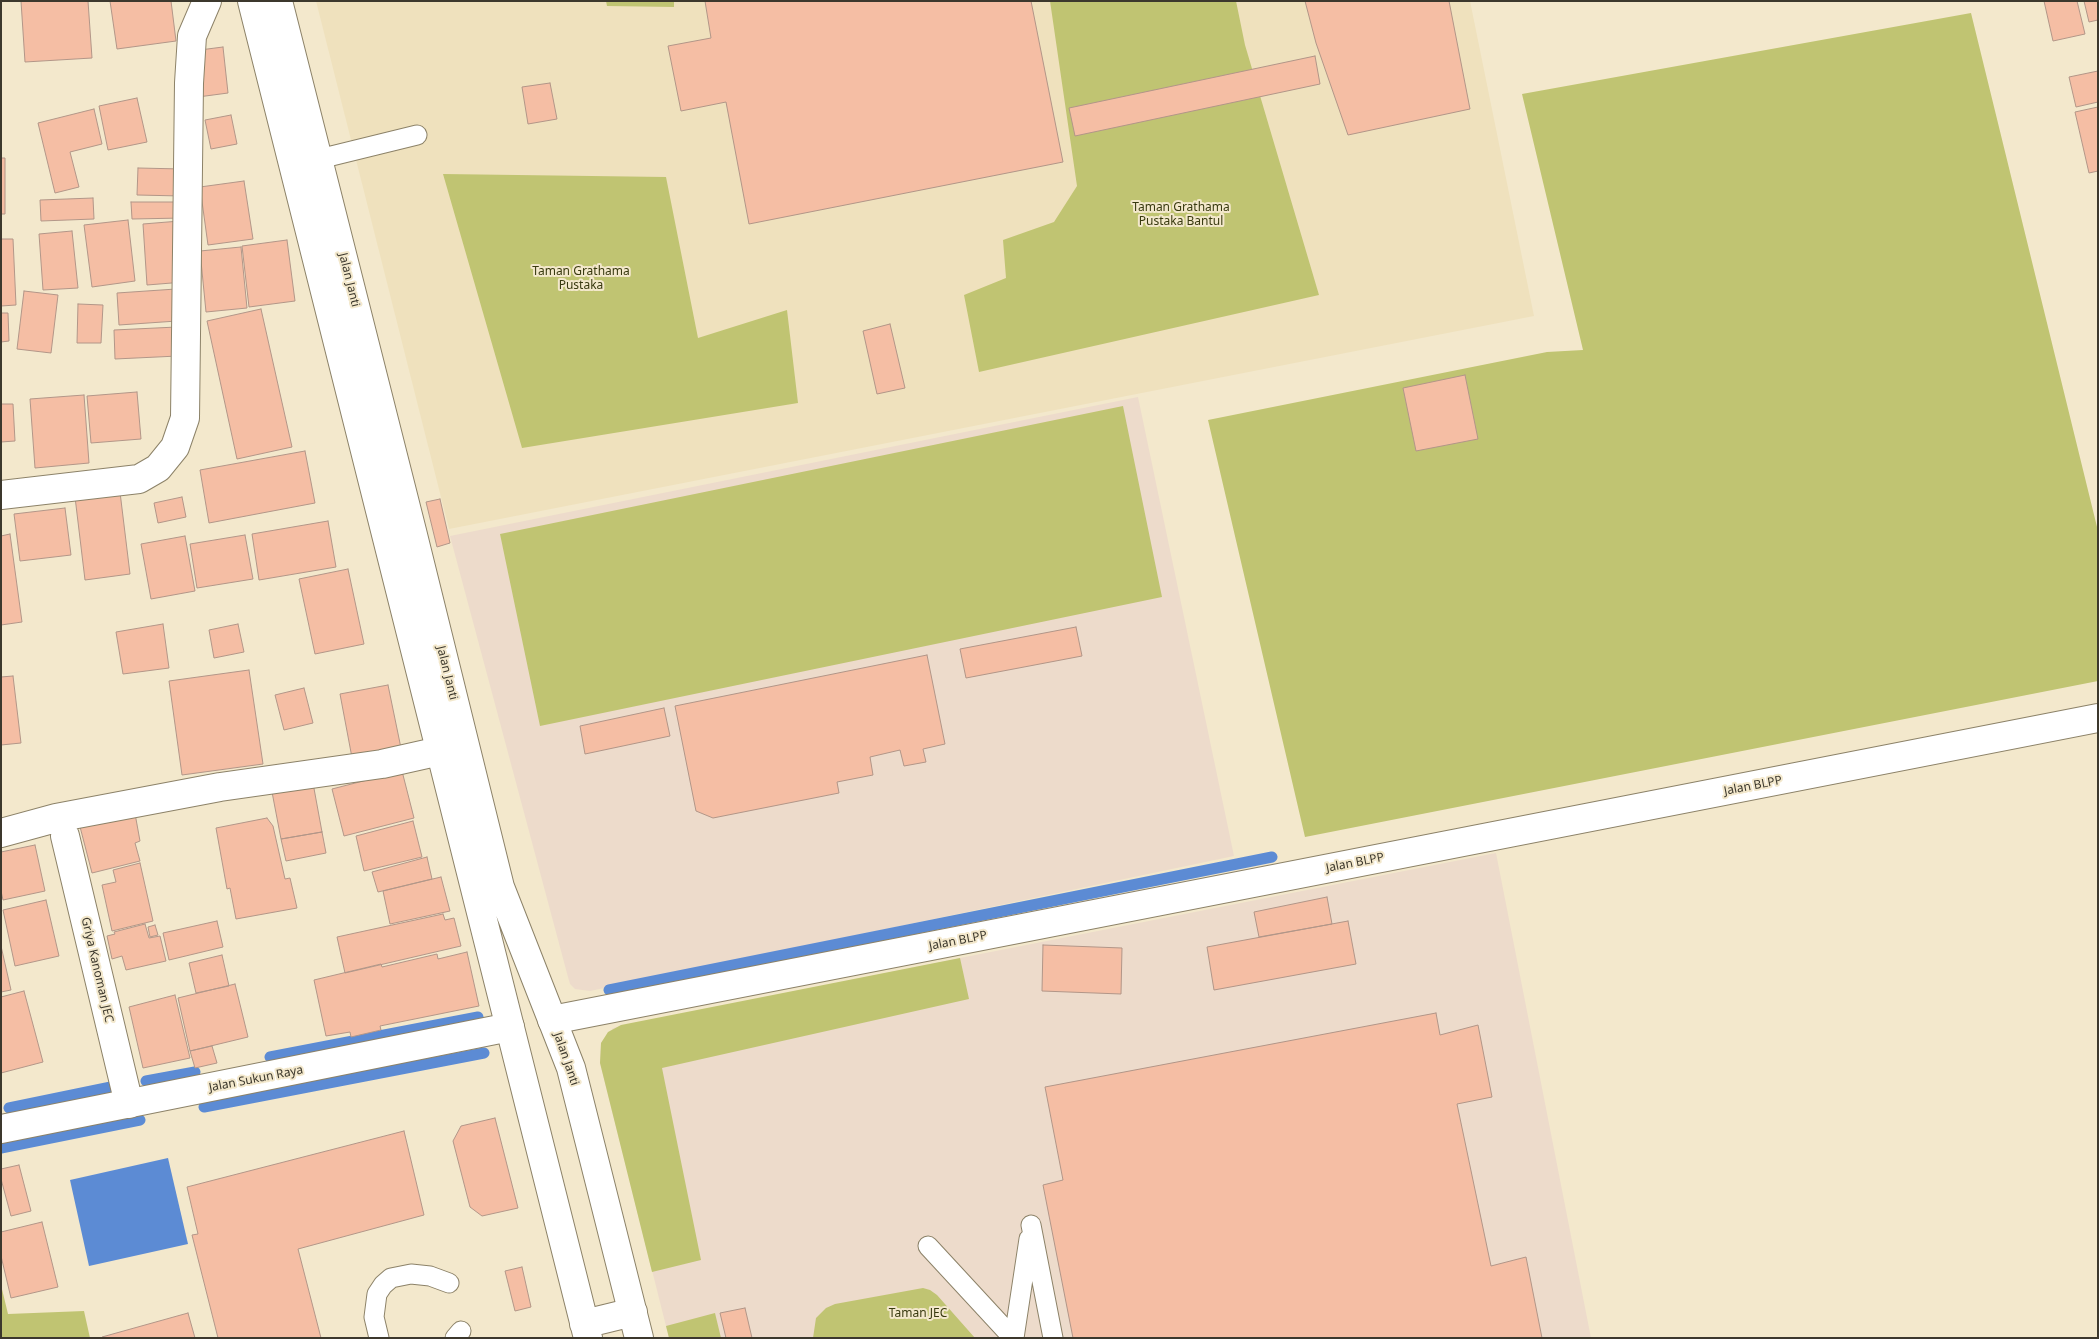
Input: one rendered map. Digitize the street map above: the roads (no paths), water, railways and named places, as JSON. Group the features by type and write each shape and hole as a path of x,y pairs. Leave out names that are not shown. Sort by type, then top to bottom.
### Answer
{"street":[{"path":"1,495 139,479 158,468 175,446 185,418 189,83 192,36 207,1"},
{"name":"Jalan Janti","path":"252,1 306,162 500,887 571,1068 636,1325"},
{"name":"Jalan Janti","path":"278,1 306,162 440,751 586,1331"},
{"name":"Jalan BLPP","path":"552,1020 2098,718"},
{"path":"1,833 56,818 182,794 382,764 440,751"},
{"name":"Griya Kanoman JEC","path":"66,836 129,1104"},
{"name":"Jalan Sukun Raya","path":"1,1130 510,1028"},
{"path":"586,1331 636,1325"}],"lane":[{"path":"306,162 417,135"},
{"path":"1014,1338 1031,1225 1053,1338"},
{"path":"928,1246 1014,1338"},
{"path":"379,1338 374,1316 375,1304 377,1294 387,1282 401,1275 421,1274 449,1283"}],"water":[{"path":"168,1158 188,1244 89,1266 70,1180"}],"waterway":[{"path":"609,990 1272,857"},
{"path":"270,1057 478,1017"},
{"path":"204,1107 484,1053"},
{"path":"146,1081 195,1072"},
{"path":"9,1108 111,1087"},
{"path":"1,1148 140,1120"}],"park label":[{"name":"Taman Grathama Pustaka Bantul","path":"1181,215"},
{"name":"Taman Grathama Pustaka","path":"581,279"},
{"name":"Taman JEC","path":"918,1314"}]}
